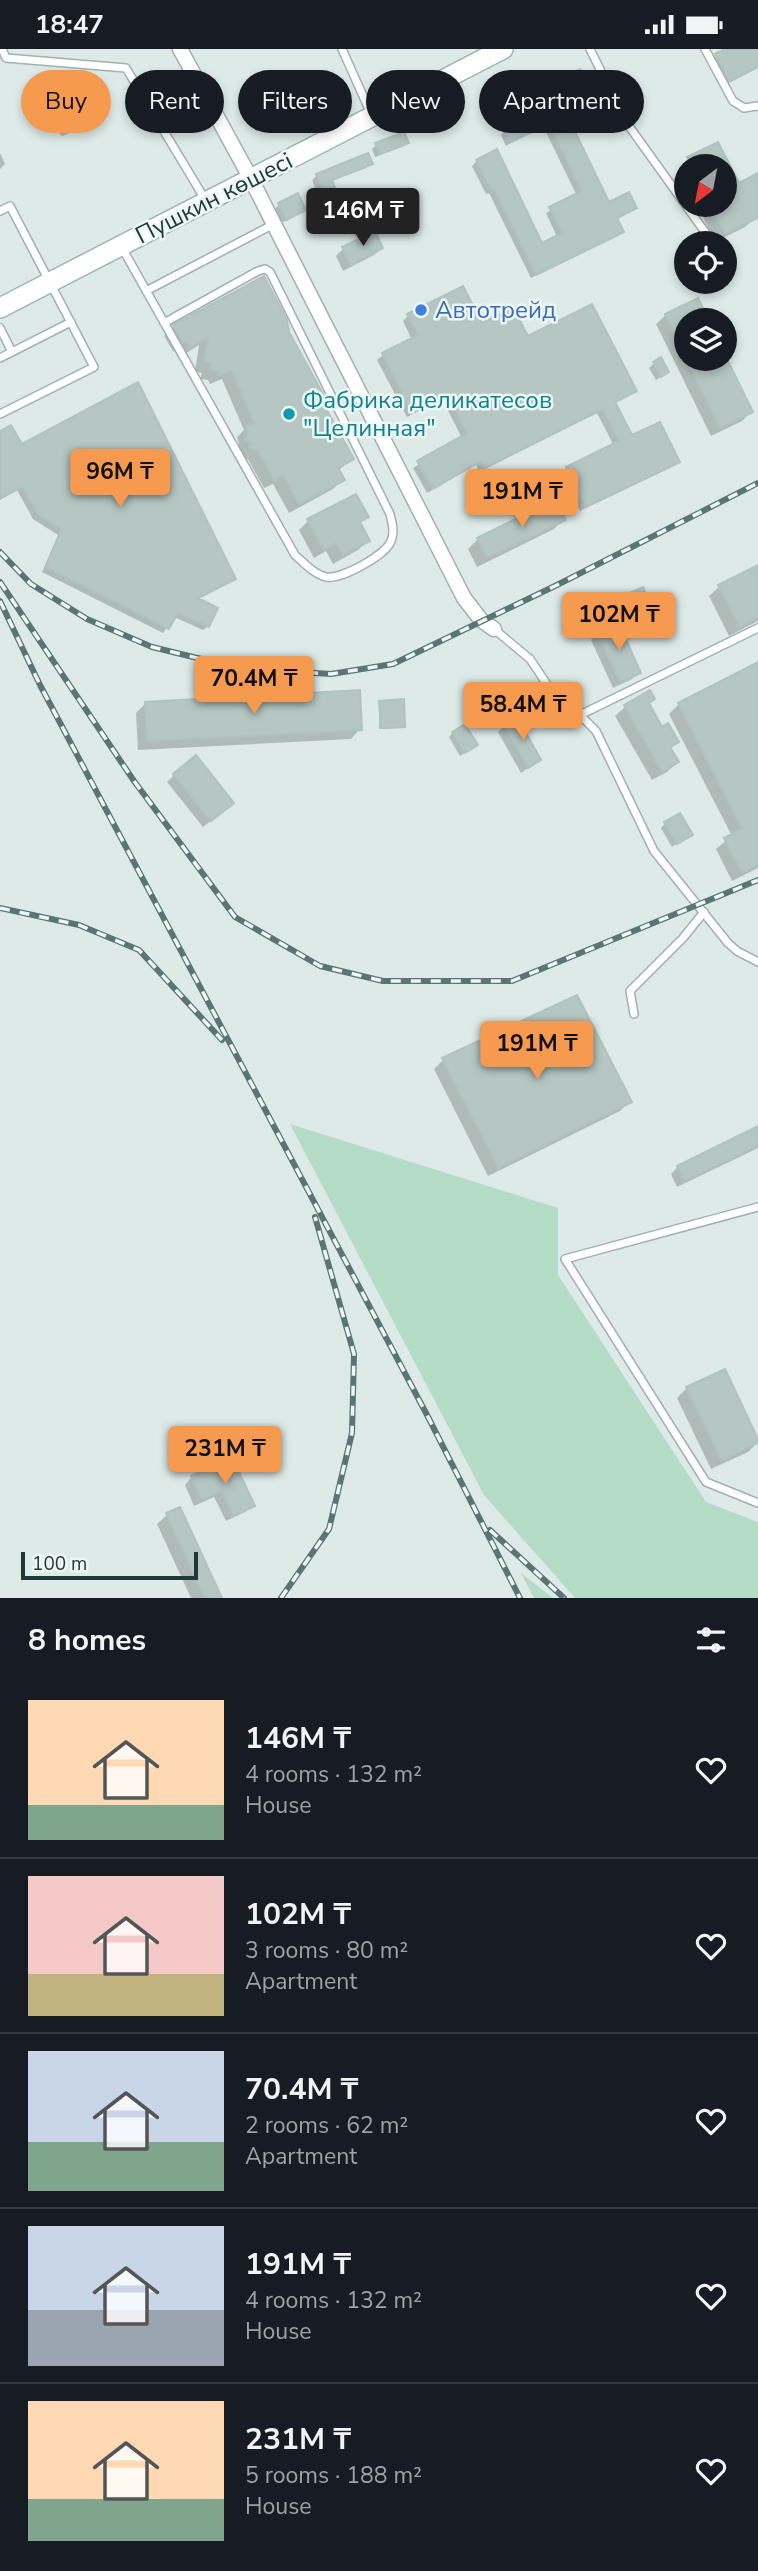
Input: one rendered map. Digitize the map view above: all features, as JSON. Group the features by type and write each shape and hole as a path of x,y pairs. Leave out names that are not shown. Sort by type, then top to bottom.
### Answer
{"main road":[{"name":"Пушкин көшесі","path":"462,70 503,49"},
{"name":"Пушкин көшесі","path":"0,308 366,119"}],"street":[{"path":"180,49 251,179 464,598 481,620 494,629"}],"lane":[{"path":"2,49 6,58 126,68 206,202"},
{"path":"342,49 366,103"},
{"path":"590,49 626,122 704,231"},
{"path":"705,49 733,101 744,108 758,106"},
{"path":"0,211 10,206 94,367 0,414"},
{"path":"146,291 274,224"},
{"path":"121,246 164,323 295,555 309,568 326,577 338,576 384,554 391,541 393,529 390,514 271,272 265,269 258,271 164,323"},
{"path":"0,358 71,322"},
{"path":"0,328 12,352"},
{"path":"580,715 758,628"},
{"path":"494,629 530,659 560,704 580,715 596,731 654,851 737,951 758,962"},
{"path":"634,1014 629,991 683,938 704,912"},
{"path":"758,1207 565,1259 706,1482 758,1503"}],"green space":[{"path":"290,1124 558,1208 558,1275 706,1502 758,1522 758,1598 575,1598 484,1495"},
{"path":"521,1573 553,1598 534,1598"}],"building":[{"path":"725,49 758,49 758,67 729,81 715,54"},
{"path":"404,133 409,143 380,154 375,143"},
{"path":"506,133 530,133 511,142"},
{"path":"553,133 576,133 609,202 629,192 637,208 617,218 624,232 536,275 494,189 491,190 476,160 497,149 542,243 562,233 549,207 582,191"},
{"path":"718,142 724,154 693,154"},
{"path":"368,153 373,164 332,180 336,190 324,194 316,174"},
{"path":"758,173 758,218 731,231 723,231 716,217 737,217 737,179 739,183"},
{"path":"298,193 306,210 287,220 278,203"},
{"path":"375,231 383,248 351,265 342,247"},
{"name":"Фабрика деликатесов \"Целинная\"","path":"264,276 287,320 289,332 328,403 324,405 354,459 338,468 345,480 299,504 283,475 274,480 258,450 249,448 251,442 245,440 248,433 245,426 254,423 232,370 219,376 218,371 209,370 210,363 204,362 208,338 190,348 187,343 182,342 173,325"},
{"path":"463,286 482,323 513,307 528,336 592,304 637,391 615,402 632,435 660,422 680,462 585,507 566,467 619,441 603,409 485,468 481,461 433,489 417,461 467,433 448,395 412,413 382,353 418,335 407,314"},
{"path":"698,298 703,308 677,308"},
{"path":"674,310 674,333 665,314"},
{"path":"661,357 669,372 661,377 653,362"},
{"path":"692,371 733,371 753,412 720,428"},
{"path":"138,382 236,579 198,598 218,608 209,627 178,613 169,629 46,567 62,530 38,514 22,487 3,497 0,492 0,431 11,425 22,444"},
{"path":"356,494 369,517 360,522 370,541 343,555 336,543 324,550 307,519"},
{"path":"556,499 566,520 487,558 477,538"},
{"path":"758,565 758,617 739,627 718,585"},
{"path":"643,587 653,611 622,625 611,601"},
{"path":"618,622 641,673 620,682 597,632"},
{"path":"758,662 758,865 742,873 724,838 742,829 678,703"},
{"path":"360,690 362,730 147,741 145,702"},
{"path":"650,690 655,699 649,703 662,727 668,723 679,742 670,747 679,762 662,772 624,705"},
{"path":"404,699 405,727 381,728 379,701"},
{"path":"517,717 541,760 528,768 504,724"},
{"path":"465,724 478,745 465,753 452,732"},
{"path":"196,755 234,803 211,821 173,774"},
{"path":"680,813 693,835 677,844 664,822"},
{"path":"577,995 632,1102 498,1168 442,1058"},
{"path":"758,1126 758,1146 684,1181 677,1166"},
{"path":"725,1369 758,1443 721,1460 686,1387"},
{"path":"232,1457 255,1506 233,1516 222,1491 202,1500 191,1476"},
{"path":"180,1507 222,1598 205,1598 166,1513"}],"railway":[{"path":"0,552 31,584 87,619 152,647 218,663 265,670 331,674 393,664 758,483"},
{"path":"0,582 134,781 235,917 320,966 383,981 512,981 758,880"},
{"path":"0,601 40,685 426,1413 520,1598"},
{"path":"0,908 79,925 139,950 222,1040"},
{"path":"281,1598 329,1529 352,1433 354,1354 315,1217"},
{"path":"490,1530 564,1598"}],"place":[{"name":"Автотрейд","path":"421,310"},
{"name":"Фабрика деликатесов \"Целинная\"","path":"289,414"}]}
